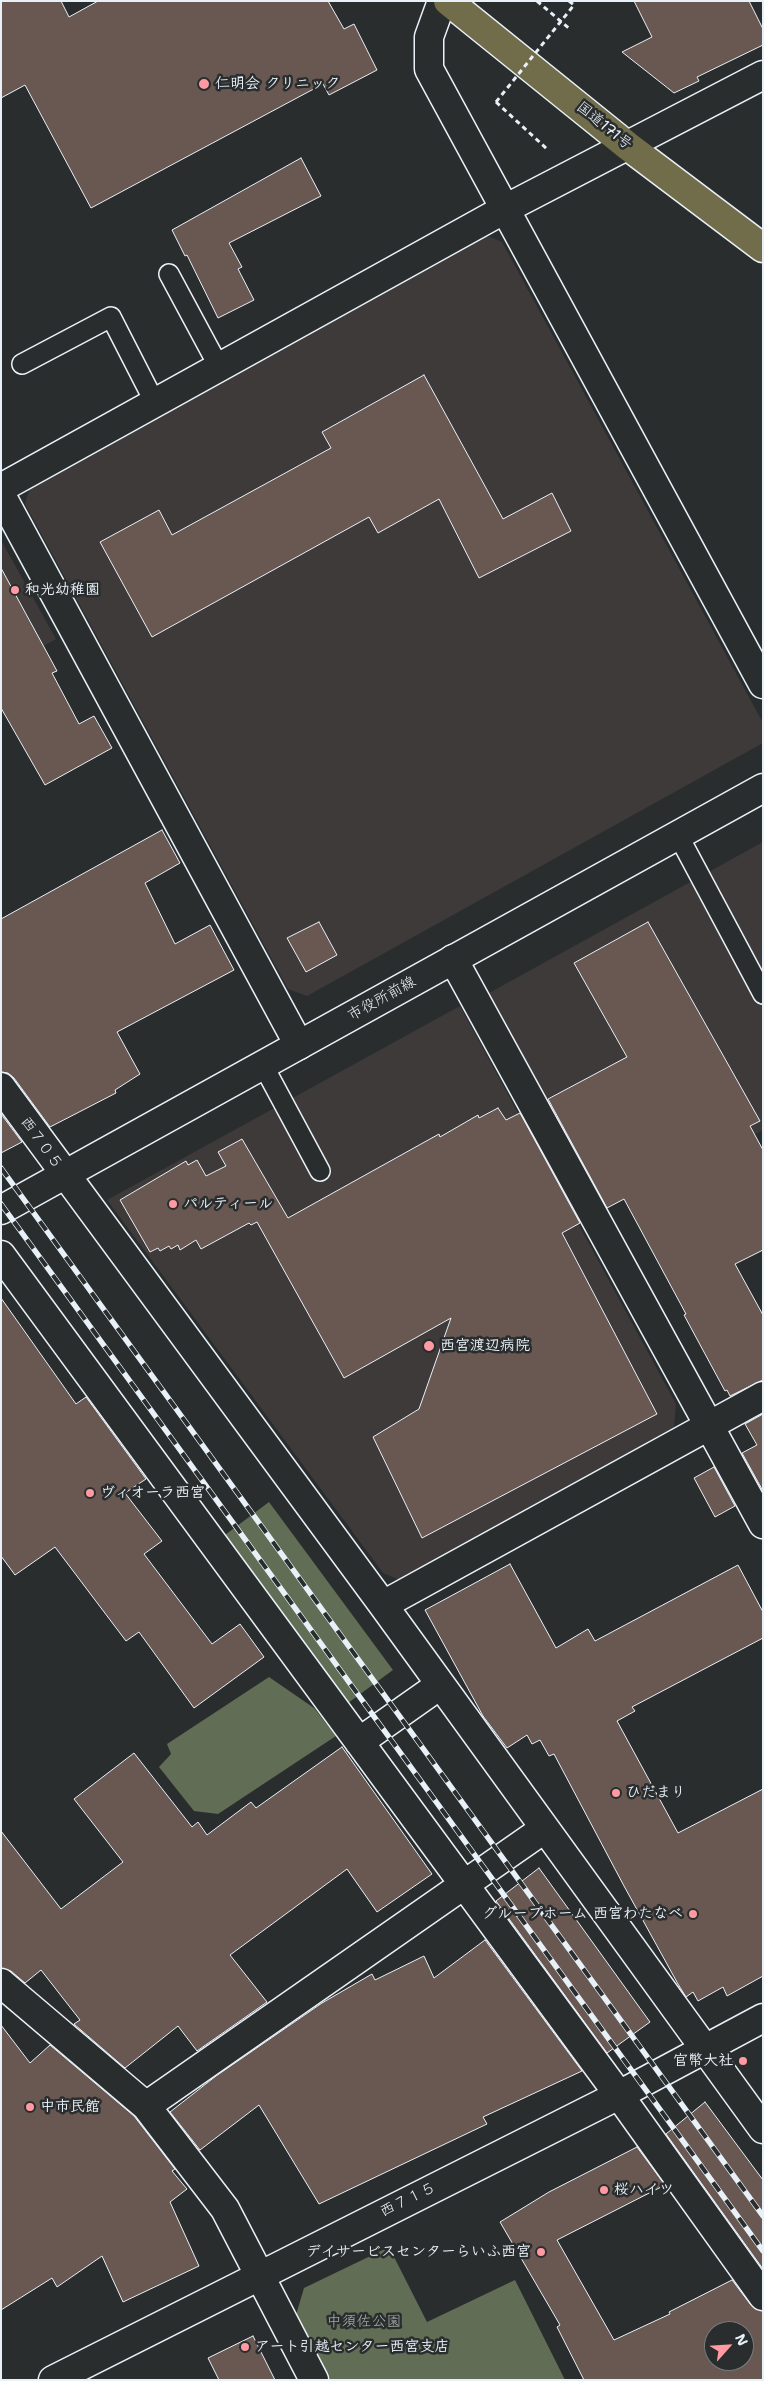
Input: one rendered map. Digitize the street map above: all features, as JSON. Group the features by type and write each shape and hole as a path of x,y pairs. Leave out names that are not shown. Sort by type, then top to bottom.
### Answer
{"highway":[{"name":"国道171号","path":"448,1 629,146 763,248"}],"street":[{"path":"442,1 429,37 429,69 763,684"},
{"path":"1,488 505,209 763,75"},
{"path":"1,495 299,1045"},
{"name":"市役所前線","path":"1,1210 763,788"},
{"path":"453,960 763,1524"},
{"name":"西７０５","path":"1,1087 64,1175 383,1605 763,2130"},
{"path":"1,1255 619,2095 763,2296"},
{"path":"383,1605 707,1425 763,1396"},
{"path":"359,1742 440,1684"},
{"path":"146,2106 544,1829"},
{"path":"1,1983 146,2106 225,2209 314,2380"},
{"name":"西７１５","path":"52,2380 259,2274 619,2095 763,2018"}],"lane":[{"path":"169,274 219,367"},
{"path":"22,364 111,317 155,403"},
{"path":"678,835 763,994"},
{"path":"262,1065 320,1172"}],"path":[{"path":"537,1 571,30"},
{"path":"548,150 496,102 574,5 569,1"}],"shaded area":[{"path":"487,236 502,242 763,723 763,743 307,996 288,989 25,504 30,487"},
{"name":"和光幼稚園","path":"1,540 56,639 1,669"},
{"path":"763,842 763,1130 682,1172 621,1061 544,1100 489,993"},
{"name":"西宮渡辺病院","path":"460,1006 676,1404 674,1427 402,1581 383,1573 107,1200"}],"green space":[{"path":"269,1502 393,1670 348,1703 225,1535"},
{"path":"269,1677 314,1708 336,1736 218,1814 194,1811 159,1767 171,1754 167,1744"},
{"name":"中須佐公園","path":"389,2247 427,2322 515,2280 565,2380 329,2380 296,2315 304,2288"}],"building":[{"path":"1,1 61,1 69,17 98,1 328,1 344,29 354,24 377,70 329,95 323,84 91,208 25,85 1,98"},
{"path":"634,1 749,1 763,29 763,45 697,77 699,81 674,93 622,52 652,37"},
{"path":"301,158 321,196 229,243 242,267 238,269 254,300 218,318 187,255 185,256 172,230"},
{"path":"424,375 503,519 552,493 571,531 479,578 439,499 378,533 369,517 152,637 100,542 159,510 172,535 331,448 322,432"},
{"path":"1,568 57,671 52,673 79,724 94,716 112,748 45,785 1,708"},
{"path":"162,830 180,863 145,883 175,944 210,925 234,970 117,1032 140,1074 115,1090 116,1093 50,1127 14,1078 8,1073 1,1072 1,919"},
{"path":"319,922 337,955 306,972 287,938"},
{"path":"648,922 760,1121 750,1126 763,1150 763,1250 735,1264 763,1315 763,1380 730,1396 727,1390 725,1391 684,1315 686,1314 624,1199 607,1208 548,1099 627,1057 574,963"},
{"name":"西宮渡辺病院","path":"498,1108 506,1120 520,1113 580,1223 562,1233 657,1414 422,1538 373,1437 419,1409 451,1318 344,1378 257,1222 251,1225 249,1223 201,1249 196,1240 180,1250 178,1245 171,1249 169,1246 160,1251 158,1248 150,1252 120,1200 186,1161 188,1165 197,1160 206,1176 226,1166 218,1152 242,1139 288,1218 439,1134 440,1137 478,1115 479,1118"},
{"path":"1,1114 22,1142 1,1153"},
{"path":"1,1298 76,1404 86,1397 146,1479 125,1493 162,1541 144,1554 212,1644 240,1624 264,1657 194,1708 139,1632 126,1641 55,1547 15,1575 1,1556"},
{"path":"763,1414 763,1491 742,1453 757,1445 745,1424"},
{"path":"714,1467 735,1506 715,1517 694,1478"},
{"path":"510,1564 556,1648 588,1629 595,1641 738,1565 763,1612 763,1638 632,1707 635,1711 617,1721 678,1833 763,1789 763,1976 727,1996 723,1987 698,2001 693,1992 686,1997 554,1754 549,1756 540,1740 532,1744 527,1735 507,1748 483,1716 425,1610"},
{"path":"342,1747 432,1874 377,1912 347,1869 230,1955 267,2002 197,2051 178,2026 125,2068 74,2024 80,2020 41,1970 25,1983 11,1971 1,1968 1,1831 61,1909 123,1862 74,1799 134,1753 192,1827 198,1822 207,1835 251,1802 256,1808"},
{"path":"539,1868 650,2022 607,2053 496,1901"},
{"path":"485,1940 582,2071 483,2117 487,2124 319,2204 259,2105 200,2150 170,2112 216,2076 322,2003 372,1974 375,1980 424,1956 434,1978"},
{"path":"1,2025 30,2063 50,2045 134,2116 175,2169 172,2171 187,2189 170,2202 199,2266 123,2302 102,2256 57,2287 52,2278 1,2310"},
{"path":"705,2102 763,2180 763,2269 666,2134"},
{"path":"637,2147 665,2185 557,2240 614,2340 670,2314 669,2312 732,2280 751,2305 763,2311 763,2380 584,2380 557,2327 560,2325 500,2222 549,2192"},
{"name":"アート引越センター西宮支店","path":"253,2336 275,2380 219,2380 208,2358"}],"railway":[{"path":"1,1168 763,2216"},
{"path":"1,1204 763,2251"}],"place":[{"name":"仁明会 クリニック","path":"204,84"},
{"name":"和光幼稚園","path":"15,590"},
{"name":"パルティール","path":"173,1204"},
{"name":"西宮渡辺病院","path":"429,1346"},
{"name":"ヴィオーラ西宮","path":"90,1493"},
{"name":"ひだまり","path":"616,1793"},
{"name":"グループホーム 西宮わたなべ","path":"693,1914"},
{"name":"官幣大社","path":"743,2061"},
{"name":"中市民館","path":"30,2107"},
{"name":"桜ハイツ","path":"604,2190"},
{"name":"デイサービスセンターらいふ西宮","path":"541,2252"},
{"name":"アート引越センター西宮支店","path":"245,2347"}]}
